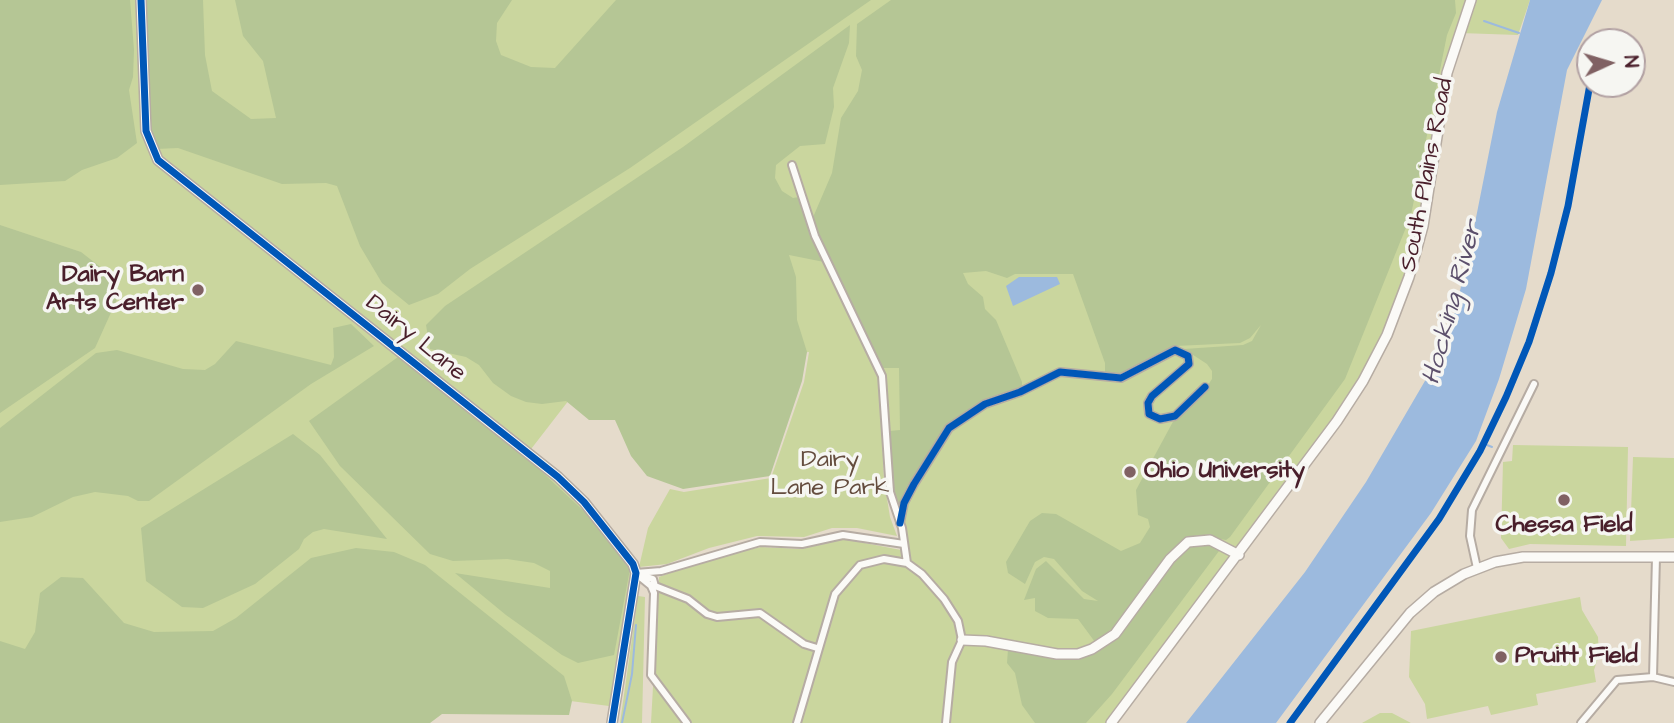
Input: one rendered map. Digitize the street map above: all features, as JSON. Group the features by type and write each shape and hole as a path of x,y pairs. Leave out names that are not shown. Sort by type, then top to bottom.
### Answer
{"street":[{"name":"Dairy Lane","path":"141,0 145,121 147,136 156,157 566,484 617,541 634,564 636,573"},
{"name":"South Plains Road","path":"1111,723 1337,421 1363,381 1387,335 1409,277 1423,226 1447,74 1471,0"},
{"path":"792,165 798,193 815,236 882,376 890,492 900,523 907,563"},
{"path":"900,523 904,503 949,428 985,404 1020,392 1046,377 1062,372 1104,379 1125,377 1175,349 1188,356 1189,364 1152,396 1148,403 1149,414 1160,419 1175,416 1205,387"},
{"path":"1477,568 1470,536 1472,510 1534,384"},
{"path":"636,573 661,571 760,542 802,544 832,536 854,535 904,544"},
{"path":"962,640 986,641 1057,654 1078,654 1093,649 1115,634 1170,559 1188,542 1210,540 1239,555"},
{"path":"1321,723 1418,605 1444,585 1477,568 1534,556 1674,557"},
{"path":"1653,677 1656,556"},
{"path":"797,723 835,594 852,571 876,560 907,563 922,574 952,609 962,640 952,662 946,723"},
{"path":"636,573 653,579 655,586 678,594 712,616 751,611 766,615 804,644 817,648"},
{"path":"612,723 636,573"},
{"path":"636,573 651,586 654,593 651,675 687,723"},
{"path":"1581,723 1618,680 1653,677 1674,682"}],"green space":[{"name":"Dairy Lane Park","path":"0,0 1530,0 1518,35 1460,33 1447,73 1409,277 1363,381 1111,723 651,723 659,577 710,558 761,547 801,549 844,539 901,550 903,533 894,511 884,389 872,362 880,384 884,480 890,517 897,536 857,528 832,528 804,537 757,536 709,548 667,564 639,567 648,528 670,489 684,492 771,478 804,382 809,352 593,369 528,453 566,484 636,573 609,706 501,692 0,723"},
{"path":"0,0 130,0 134,50 133,77 129,90 137,143 117,158 82,170 65,181 0,185"},
{"path":"145,0 203,0 205,55 212,91 251,119 276,118 263,61 243,36 235,0 512,0 497,23 496,41 501,55 531,67 555,68 616,0 871,0 630,168 470,269 438,294 409,305 382,283 360,246 337,186 326,183 282,184 178,148 156,149 152,139"},
{"path":"891,0 1455,0 1456,13 1447,35 1411,215 1345,379 1230,537 1226,540 1198,535 1179,543 1114,627 1095,642 1078,619 1048,618 1035,611 1035,598 1024,600 1036,569 1046,561 1084,599 1098,601 1082,591 1054,559 1044,557 1035,562 1025,584 1008,573 1006,562 1030,521 1042,513 1056,514 1121,551 1140,543 1150,527 1148,519 1138,515 1136,490 1175,418 1198,400 1212,379 1212,371 1207,364 1184,349 1243,345 1252,341 1261,325 1250,338 1240,343 1175,346 1126,373 1105,375 1105,363 1073,274 1015,274 1007,278 986,271 963,273 968,284 983,297 985,309 996,320 1022,382 1022,390 968,411 948,426 908,485 896,510 889,431 900,430 899,368 881,368 829,263 789,255 796,277 797,320 807,352 802,381 770,476 683,489 647,476 631,456 615,420 589,420 566,401 542,404 526,402 511,396 493,383 479,365 466,357 430,349 426,325 445,306 683,147 850,25 849,43 833,88 834,107 825,144 800,146 776,165 775,178 782,191 793,198 799,197 811,222 832,173 841,118 858,91 862,70 856,56 857,24"},
{"path":"0,225 81,252 108,273 118,297 95,348 0,413"},
{"path":"351,324 374,346 311,384 149,501 95,492 73,497 32,517 0,522 0,428 96,353 117,350 183,369 205,370 215,364 236,341 331,365 334,357 333,328"},
{"path":"398,357 540,470 589,516 628,562 630,569 614,655 578,663 562,655 506,615 455,573 550,588 550,571 534,563 507,559 453,561 430,554 340,466 309,421"},
{"path":"293,434 320,455 387,539 324,529 313,532 304,539 299,549 255,584 203,608 182,607 146,581 141,528"},
{"name":"Chessa Field","path":"1513,445 1628,447 1626,546 1530,544 1509,549 1501,538 1503,462 1512,461"},
{"path":"1633,457 1674,458 1674,538 1630,541"},
{"path":"1201,542 1222,547 1112,694 1086,723 1035,723 1022,705 1015,673 1007,663 1008,649 1065,658 1097,652 1118,636 1184,549"},
{"path":"356,548 394,552 425,565 564,676 572,701 569,715 442,714 430,723 0,723 0,641 25,649 35,632 40,593 61,577 83,578 124,623 154,632 213,631 236,618 311,558"},
{"path":"638,596 645,597 642,723 620,723"},
{"path":"1580,597 1582,610 1598,637 1599,655 1594,670 1596,682 1536,694 1538,705 1491,715 1488,706 1427,719 1425,704 1409,677 1411,631"},
{"path":"1380,713 1392,713 1411,723 1362,723"}],"water":[{"path":"1530,0 1602,0 1588,28 1576,28 1576,52 1567,70 1526,289 1499,379 1476,441 1431,513 1276,723 1186,723 1305,572 1366,482 1429,374 1453,319 1497,112"},
{"path":"1019,277 1057,277 1060,284 1013,306 1006,286"}],"waterway":[{"path":"1484,21 1519,33"},
{"path":"1487,445 1492,447"},
{"path":"622,723 632,674 636,625"}],"cycle path":[{"path":"141,0 146,131 158,160 558,477 584,502 633,564 636,573 612,723"},
{"path":"1290,723 1439,519 1480,451 1506,397 1529,342 1551,273 1568,206 1587,98"},
{"path":"900,523 904,503 949,428 985,404 1020,392 1060,372 1121,378 1175,350 1188,356 1189,364 1152,396 1148,403 1149,414 1160,419 1175,416 1205,387"}],"place":[{"name":"Dairy Barn Arts Center","path":"198,290"},
{"name":"Ohio University","path":"1130,472"},
{"name":"Chessa Field","path":"1564,500"},
{"name":"Pruitt Field","path":"1501,657"}],"water label":[{"name":"Hocking River","path":"1454,303"}]}
